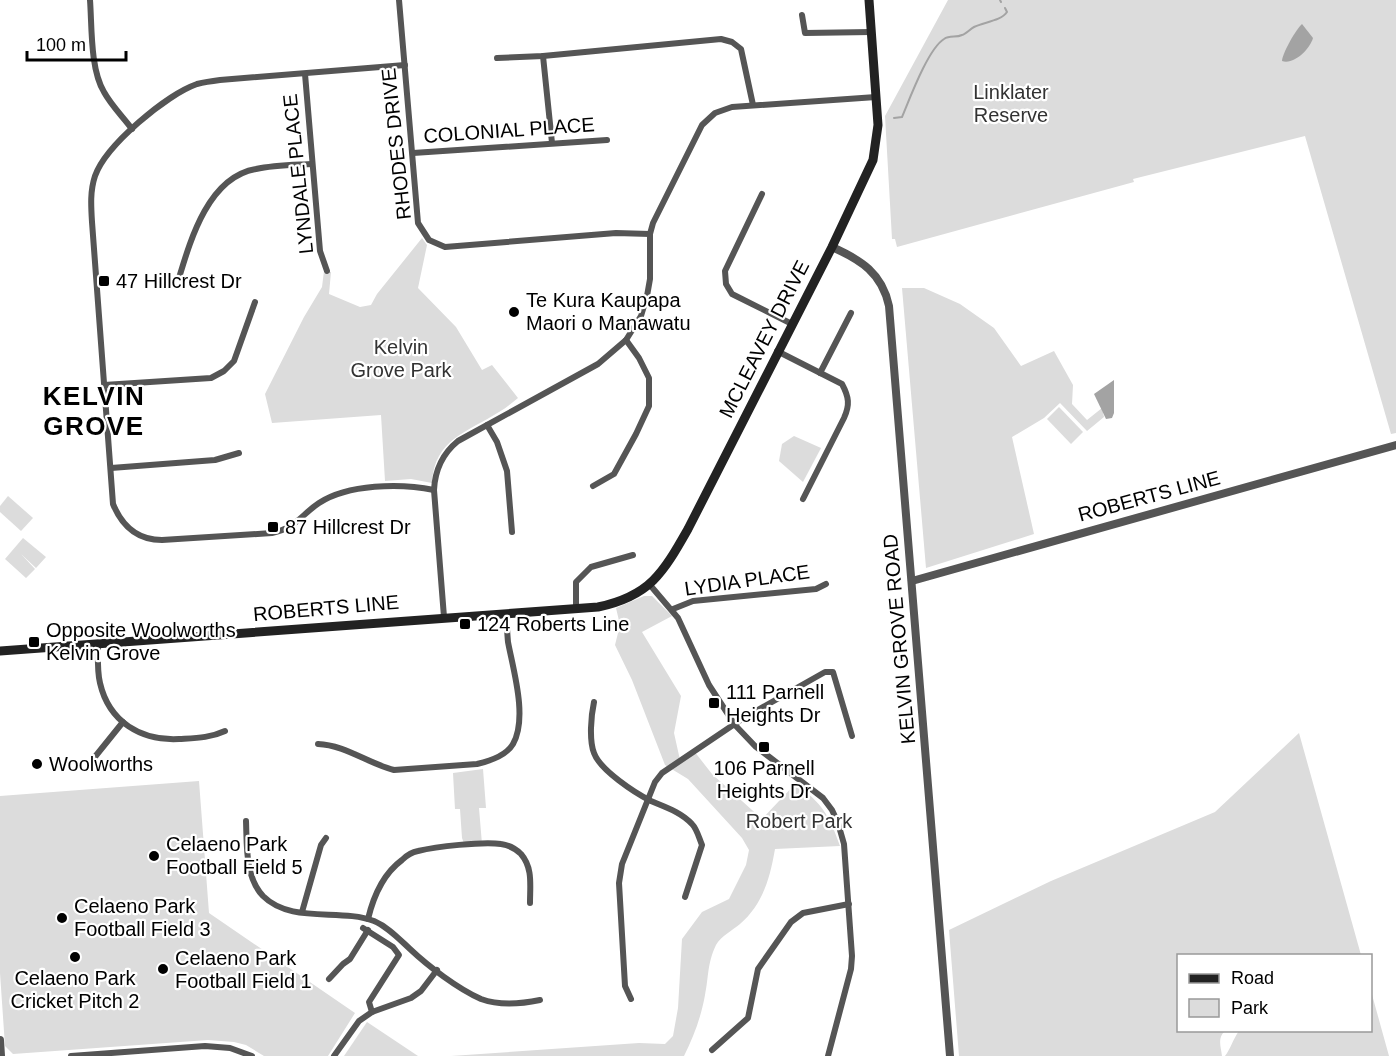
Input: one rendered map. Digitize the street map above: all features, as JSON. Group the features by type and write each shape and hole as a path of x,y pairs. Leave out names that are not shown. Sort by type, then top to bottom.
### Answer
{"main road":[{"path":"869,0 876,97"},
{"name":"MCLEAVEY DRIVE","path":"650,585 672,558 832,247 873,160 878,135 876,97"},
{"name":"ROBERTS LINE","path":"0,651 576,608 615,603 650,585"}],"street":[{"path":"90,0 99,82 132,129"},
{"name":"RHODES DRIVE","path":"399,0 418,223 427,238 436,245 445,247 616,233 650,234"},
{"path":"802,15 805,33 871,32"},
{"path":"497,58 543,56 721,39 732,42 741,49 753,105"},
{"path":"543,56 552,143"},
{"path":"405,66 220,80 198,84 175,95 132,129 107,153 95,177 91,194 113,504 122,522 137,534 155,540 281,531 297,522 316,504 347,492 394,485 434,490"},
{"name":"LYNDALE PLACE","path":"305,74 320,251 327,271"},
{"path":"444,617 434,490 439,465 450,447 598,364 626,340 640,316 647,296 650,279 650,234 664,198 702,125 709,117 723,109 876,97"},
{"name":"COLONIAL PLACE","path":"413,153 607,140"},
{"path":"179,278 213,198 232,178 255,169 312,164"},
{"path":"762,194 727,264 725,278 732,294 792,324"},
{"name":"KELVIN GROVE ROAD","path":"832,247 861,262 878,279 885,291 889,306 950,1056"},
{"path":"105,385 211,378 224,371 234,361 255,302"},
{"path":"820,373 851,313"},
{"path":"594,486 614,474 649,406 649,378 639,358 626,340"},
{"path":"777,351 842,384 848,395 849,408 803,499"},
{"path":"487,425 497,442 507,471 512,532"},
{"name":"ROBERTS LINE","path":"912,581 1396,445"},
{"path":"111,468 215,460 239,453"},
{"path":"576,608 576,582 591,567 633,555"},
{"name":"LYDIA PLACE","path":"673,609 693,601 816,589 825,584"},
{"path":"650,585 673,609 709,685 735,725 754,746 823,798 838,823 844,844 852,932 851,969 828,1056"},
{"path":"318,744 337,747 394,770 477,764 504,754 513,744 519,721 506,613"},
{"path":"98,645 99,682 107,702 130,729 144,736 162,740 212,737 225,731"},
{"path":"631,999 626,986 619,883 622,864 655,782 662,773 735,725 825,672 833,672 852,736"},
{"path":"594,702 591,717 594,753 610,773 648,800 684,817 694,826 702,845 685,897"},
{"path":"94,758 123,722"},
{"path":"246,822 247,860 256,886 264,897 289,910 368,919 380,924 437,970 482,999 506,1003 540,1000"},
{"path":"302,912 321,845 326,838"},
{"path":"368,919 372,905 389,872 415,851 487,843 503,844 514,848 522,855 530,869 530,903"},
{"path":"712,1050 748,1018 758,969 791,922 803,913 849,904"},
{"path":"329,979 350,959 366,929 393,947 399,955 369,1002 372,1012"},
{"path":"334,1056 352,1029 372,1012 411,998 421,991 437,970"},
{"path":"0,1040 1,1056"},
{"path":"71,1056 220,1046 239,1050 252,1056"}],"green space":[{"name":"Linklater Reserve","path":"948,0 1396,0 1396,433 1391,434 1305,136 1133,179 1134,182 897,247 895,239 892,239 885,116"},
{"name":"Kelvin Grove Park","path":"422,238 427,245 418,288 456,327 482,370 492,365 518,398 446,446 434,468 432,483 411,479 385,481 381,415 272,423 265,394 322,287 324,271 331,272 329,294 360,307 371,305 377,294"},
{"path":"902,288 924,288 960,304 994,328 1021,366 1054,351 1073,385 1072,404 1087,420 1102,408 1104,417 1087,431 1060,403 1044,418 1012,437 1034,534 926,568"},
{"path":"1059,407 1083,432 1071,444 1047,419"},
{"path":"794,436 821,448 803,482 779,461 782,444"},
{"path":"8,496 33,518 21,531 0,512 0,506"},
{"path":"23,538 46,557 36,568 21,554 35,569 26,578 5,559"},
{"name":"Robert Park","path":"644,596 652,596 672,616 642,632 681,696 674,733 680,760 694,751 712,774 762,819 796,783 824,810 840,846 775,849 768,880 760,899 748,916 716,945 699,1019 684,1056 451,1056 639,1043 665,1044 673,1036 678,1008 682,939 702,912 729,899 746,865 749,850 742,838 688,779 665,765 632,680 615,645 620,625 616,608"},
{"path":"1299,733 1361,954 1177,954 1177,1032 1224,1032 1220,1040 1222,1056 959,1056 949,930 1051,881 1215,812"},
{"path":"483,769 486,808 479,808 482,844 465,846 462,838 460,809 455,809 453,773"},
{"path":"199,781 209,913 355,1013 328,1056 264,1056 246,1045 208,1040 13,1054 5,1046 0,973 0,796"},
{"path":"1372,995 1389,1056 1225,1056 1238,1032 1372,1032"},
{"path":"367,1022 418,1056 344,1056"}],"shaded area":[{"path":"1302,24 1313,38 1311,42 1296,58 1287,62 1282,61 1284,53"},
{"path":"1114,380 1114,413 1112,418 1106,419 1094,394"}],"waterway":[{"path":"894,118 902,117 920,75 938,44 946,38 960,36 974,27 1001,17 1007,12 1005,8"}],"place":[{"name":"47 Hillcrest Dr","path":"104,281"},
{"name":"Te Kura Kaupapa Maori o Manawatu","path":"514,312"},
{"name":"87 Hillcrest Dr","path":"273,527"},
{"name":"124 Roberts Line","path":"465,624"},
{"name":"Opposite Woolworths Kelvin Grove","path":"34,642"},
{"name":"111 Parnell Heights Dr","path":"714,703"},
{"name":"106 Parnell Heights Dr","path":"764,747"},
{"name":"Woolworths","path":"37,764"},
{"name":"Celaeno Park Football Field 5","path":"154,856"},
{"name":"Celaeno Park Football Field 3","path":"62,918"},
{"name":"Celaeno Park Cricket Pitch 2","path":"75,957"},
{"name":"Celaeno Park Football Field 1","path":"163,969"}],"district":[{"name":"KELVIN GROVE","path":"94,411"}]}
